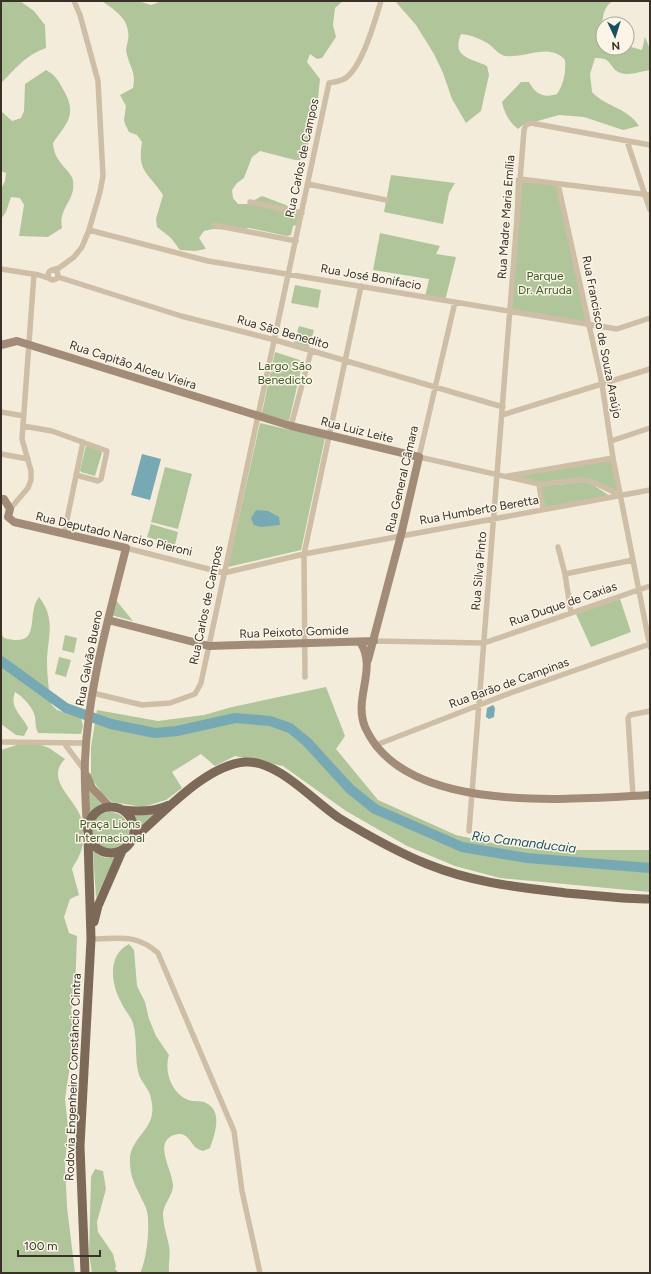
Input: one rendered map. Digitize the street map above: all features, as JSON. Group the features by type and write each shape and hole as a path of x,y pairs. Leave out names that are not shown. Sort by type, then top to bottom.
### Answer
{"main road":[{"path":"177,800 152,811 138,812 110,807 103,808 92,816 88,834 95,848 106,853 114,854 122,851 132,840 177,800 219,769 233,764 260,764 280,773 324,808 353,826 426,863 451,873 480,882 509,887 606,897 650,899"},
{"path":"123,810 132,820 134,827 132,840"},
{"name":"Rodovia Engenheiro Constâncio Cintra","path":"85,1273 80,1146 91,935 88,834"},
{"name":"Rodovia Engenheiro Constâncio Cintra","path":"91,935 98,906 122,851"}],"street":[{"path":"1,269 37,274 55,280 59,273 82,247 89,230 100,192 103,176 98,81 80,15 74,1"},
{"name":"Rua Carlos de Campos","path":"94,693 142,705 170,703 195,694 201,683 329,83 345,79 357,64 366,47 382,1"},
{"name":"Rua Madre Maria Emília","path":"510,312 524,130 526,125 531,123 627,141"},
{"path":"627,141 650,145"},
{"path":"627,141 647,194 650,210"},
{"path":"520,179 647,194"},
{"path":"308,184 386,200"},
{"name":"Rua Francisco de Souza Araújo","path":"558,184 602,384 613,458 650,645"},
{"path":"250,202 302,214"},
{"path":"214,225 296,241"},
{"name":"Rua José Bonifacio","path":"89,230 208,261 617,329 650,318"},
{"path":"37,274 51,271 59,273"},
{"path":"51,271 48,276 51,279"},
{"name":"Rua São Benedito","path":"59,273 181,316 275,340 503,407"},
{"path":"1,499 4,499 10,509 28,488 31,480 28,459 22,439 37,274"},
{"path":"305,677 304,554 361,286"},
{"name":"Rua General Câmara","path":"454,302 402,535 368,660 361,714 364,725 376,744 387,757 421,778 473,794 540,799 650,795"},
{"name":"Rua Silva Pinto","path":"469,831 510,312"},
{"name":"Rua Capitão Alceu Vieira","path":"1,345 17,341 30,344 258,417"},
{"path":"291,426 311,351"},
{"path":"502,415 650,369"},
{"path":"1,412 24,416"},
{"name":"Rua Luiz Leite","path":"258,417 330,436 539,484 557,484 578,480 590,481 621,496"},
{"path":"23,426 52,431 105,450 108,453 101,479 98,481 76,476"},
{"path":"611,441 650,428"},
{"path":"64,534 83,442"},
{"path":"1,454 28,459"},
{"path":"504,477 613,458"},
{"path":"539,484 543,510"},
{"name":"Rua Humberto Beretta","path":"224,573 304,554 650,490"},
{"name":"Rua Deputado Narciso Pieroni","path":"10,509 8,517 14,522 224,573"},
{"path":"558,547 565,574 572,613"},
{"name":"Rua Galvão Bueno","path":"88,834 85,772 91,707 108,620 126,548"},
{"path":"565,574 633,560"},
{"name":"Rua Duque de Caxias","path":"484,643 650,586"},
{"name":"Rua Peixoto Gomide","path":"108,620 209,646 374,641 484,643"},
{"path":"360,642 365,649 368,660"},
{"name":"Rua Barão de Campinas","path":"376,744 480,705 650,645"},
{"path":"633,796 628,718 630,715 650,711"},
{"path":"1,742 87,743"},
{"path":"64,743 85,772 92,788 110,807"},
{"path":"91,935 134,938 148,945 158,953 234,1131 242,1191 260,1273"}],"green space":[{"path":"1,1 20,1 34,11 45,25 46,48 26,58 1,83"},
{"path":"102,1 138,1 151,5 162,1 343,1 335,8 333,25 336,37 322,58 317,59 310,54 307,62 320,79 316,118 305,155 300,160 295,160 260,151 252,157 244,178 237,183 232,190 233,198 238,204 247,204 262,196 286,205 300,215 299,224 293,226 291,235 287,236 249,228 239,230 213,229 204,231 199,238 206,249 195,251 180,250 171,238 157,227 156,219 163,195 142,166 142,142 137,135 129,132 125,124 124,120 126,106 120,95 133,88 134,83 133,74 126,51 128,40 127,27 117,12"},
{"path":"395,1 613,1 608,5 603,16 595,16 595,56 635,56 635,48 642,50 645,37 650,49 650,70 632,74 624,74 614,69 605,59 595,58 590,74 592,92 604,101 629,115 639,126 623,130 584,117 559,115 523,125 518,129 512,124 504,110 502,102 521,82 529,82 534,90 544,95 548,96 557,94 564,77 565,60 552,52 536,52 505,56 498,53 484,41 472,36 461,34 459,48 461,53 469,59 487,66 489,75 481,111 466,123 452,99 443,73 434,54 416,25"},
{"path":"46,70 58,80 70,105 69,118 53,143 56,156 72,177 73,188 70,199 62,215 62,228 48,237 19,236 24,205 20,198 11,197 6,212 1,219 1,189 5,181 6,173 1,171 1,111 12,121 21,118 24,111 25,84"},
{"path":"391,175 455,183 449,193 443,224 384,212"},
{"name":"Parque Dr. Arruda","path":"516,178 558,184 588,323 511,311"},
{"path":"380,233 440,246 436,254 456,257 445,301 425,297 429,279 373,270"},
{"path":"295,285 321,290 318,308 291,303"},
{"path":"299,326 314,330 309,347 294,343"},
{"name":"Largo São Benedicto","path":"275,352 303,361 289,421 262,413"},
{"path":"260,423 325,438 301,550 228,567"},
{"path":"86,446 101,451 102,453 95,476 81,472 80,470"},
{"path":"612,459 618,492 589,480 540,482 512,477"},
{"path":"165,467 192,474 178,529 151,522"},
{"path":"578,482 590,483 610,496 545,508 541,485 558,485"},
{"path":"151,524 178,532 175,545 147,537"},
{"path":"39,597 45,605 50,629 47,668 51,704 57,710 81,718 83,726 81,734 38,733 34,713 24,699 15,692 15,707 28,728 24,736 16,735 1,724 1,634 4,638 16,640 24,639 29,634 35,604"},
{"path":"115,599 133,621 111,615"},
{"path":"620,599 631,632 591,647 576,614"},
{"path":"65,635 77,638 74,653 62,650"},
{"path":"59,657 71,660 66,677 55,674"},
{"path":"326,687 345,736 336,749 378,800 456,835 497,844 546,850 650,850 650,892 500,878 455,866 407,846 346,811 283,766 235,756 215,766 201,754 172,772 182,788 166,800 143,807 112,802 102,793 91,778 91,747 97,710 158,721 204,715 232,707"},
{"path":"33,742 49,748 65,759 59,767 58,775 60,783 80,814 83,830 81,852 72,869 79,895 70,899 64,917 69,933 77,936 75,991 71,1011 76,1038 72,1052 65,1099 68,1127 65,1166 67,1207 75,1273 1,1273 1,750 23,743"},
{"path":"88,789 101,804 89,813"},
{"name":"Praça Lions Internacional","path":"110,812 120,815 126,821 129,831 126,841 120,847 110,850 100,847 94,841 91,831 94,821 100,815"},
{"path":"159,813 139,832 137,823 133,816"},
{"path":"93,851 103,857 115,857 96,898"},
{"path":"129,944 134,950 137,986 145,1002 149,1019 156,1036 169,1055 167,1068 173,1087 182,1097 188,1100 206,1103 214,1111 216,1117 214,1136 210,1148 203,1151 198,1149 187,1137 182,1134 174,1135 168,1139 165,1144 164,1151 173,1187 163,1213 164,1225 170,1249 169,1273 140,1273 145,1259 148,1222 146,1208 131,1173 130,1160 136,1141 148,1126 152,1114 152,1108 148,1090 139,1075 133,1023 122,1005 113,979 114,962 117,955"},
{"path":"95,1169 103,1171 106,1189 97,1222 98,1232 113,1254 116,1266 115,1269 119,1273 92,1273 89,1254 91,1177"}],"water":[{"path":"142,454 161,459 150,500 131,495"},
{"path":"256,510 268,511 279,517 280,525 261,527 254,525 251,518"},
{"path":"493,705 495,708 494,717 489,719 486,717 487,708"}],"waterway":[{"name":"Rio Camanducaia","path":"1,661 66,708 111,724 155,733 177,731 235,718 270,721 290,728 307,742 350,789 375,809 462,847 527,858 650,868"}]}
